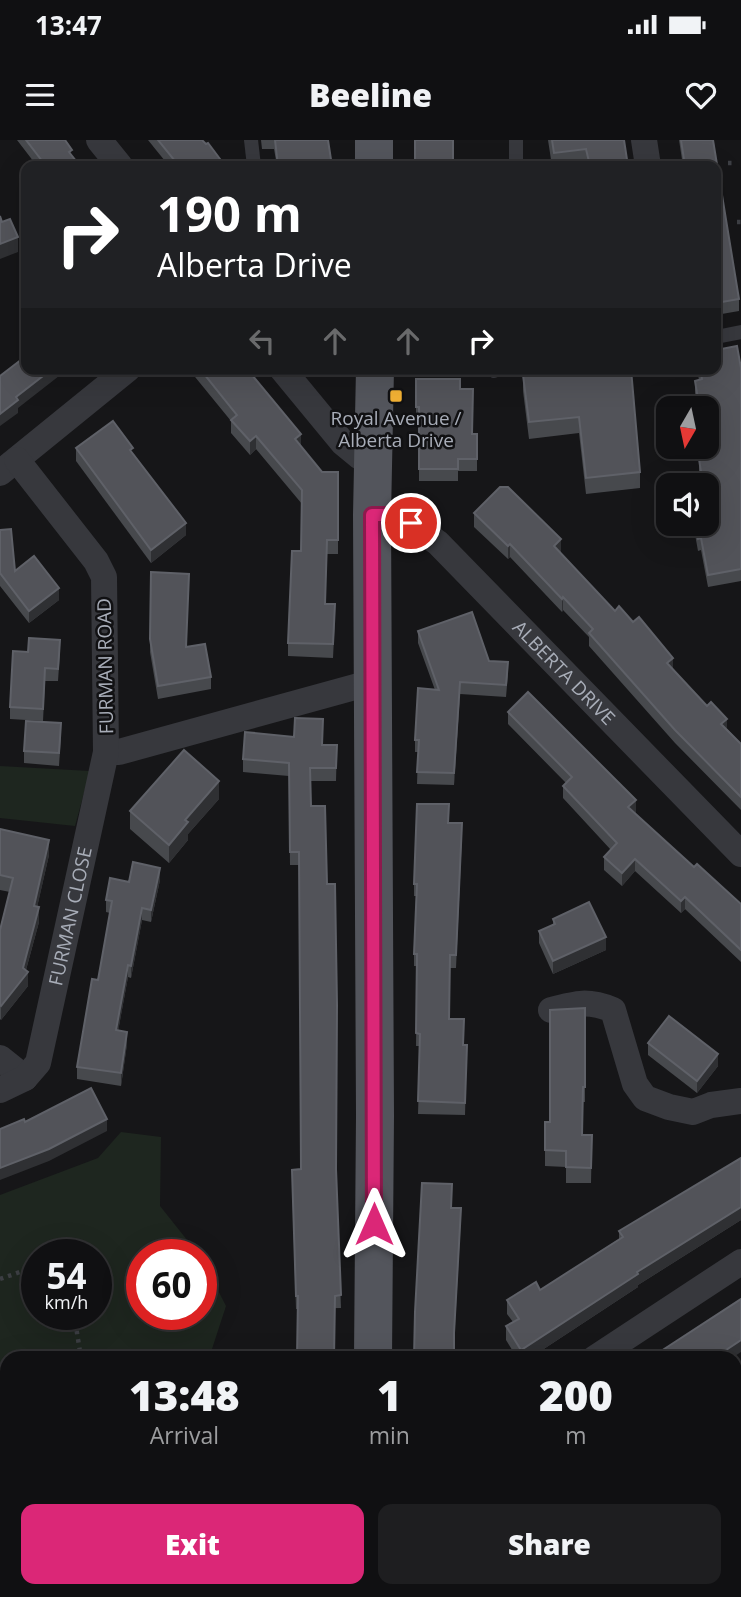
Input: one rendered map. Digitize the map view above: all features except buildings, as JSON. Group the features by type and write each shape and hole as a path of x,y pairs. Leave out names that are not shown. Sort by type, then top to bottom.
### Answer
{"main road":[{"path":"374,140 374,161"},
{"path":"373,1351 375,1116 372,515 375,375"}],"street":[{"path":"99,140 116,161"},
{"path":"643,140 647,161"},
{"path":"8,466 121,375"},
{"path":"287,375 343,443 360,457 373,458"},
{"name":"FURMAN ROAD","path":"8,466 96,561 104,577 106,752 119,752 373,681"},
{"name":"ALBERTA DRIVE","path":"372,515 392,515 411,523 438,543 741,854"},
{"name":"FURMAN CLOSE","path":"25,1078 38,1063 106,752"},
{"path":"551,1010 581,1002 597,1003 613,1010 635,1084 645,1098 693,1112 711,1105 741,1101"},
{"path":"0,1058 25,1078 0,1090"},
{"path":"606,1351 741,1262"}],"lane":[{"path":"251,140 253,161"},
{"path":"516,140 516,161"},
{"path":"721,336 741,332"}],"path":[{"path":"0,1279 21,1272"},
{"path":"77,1330 80,1351"}],"shaded area":[{"path":"0,766 90,771 75,826 0,818"},
{"path":"121,1132 161,1137 160,1206 186,1239 126,1239 126,1330 217,1330 217,1288 226,1306 212,1349 0,1351 0,1195 98,1158"}],"place":[{"name":"Royal Avenue / Alberta Drive","path":"396,396"}],"route":[{"path":"374,1224 372,515 392,515 411,523"}]}
